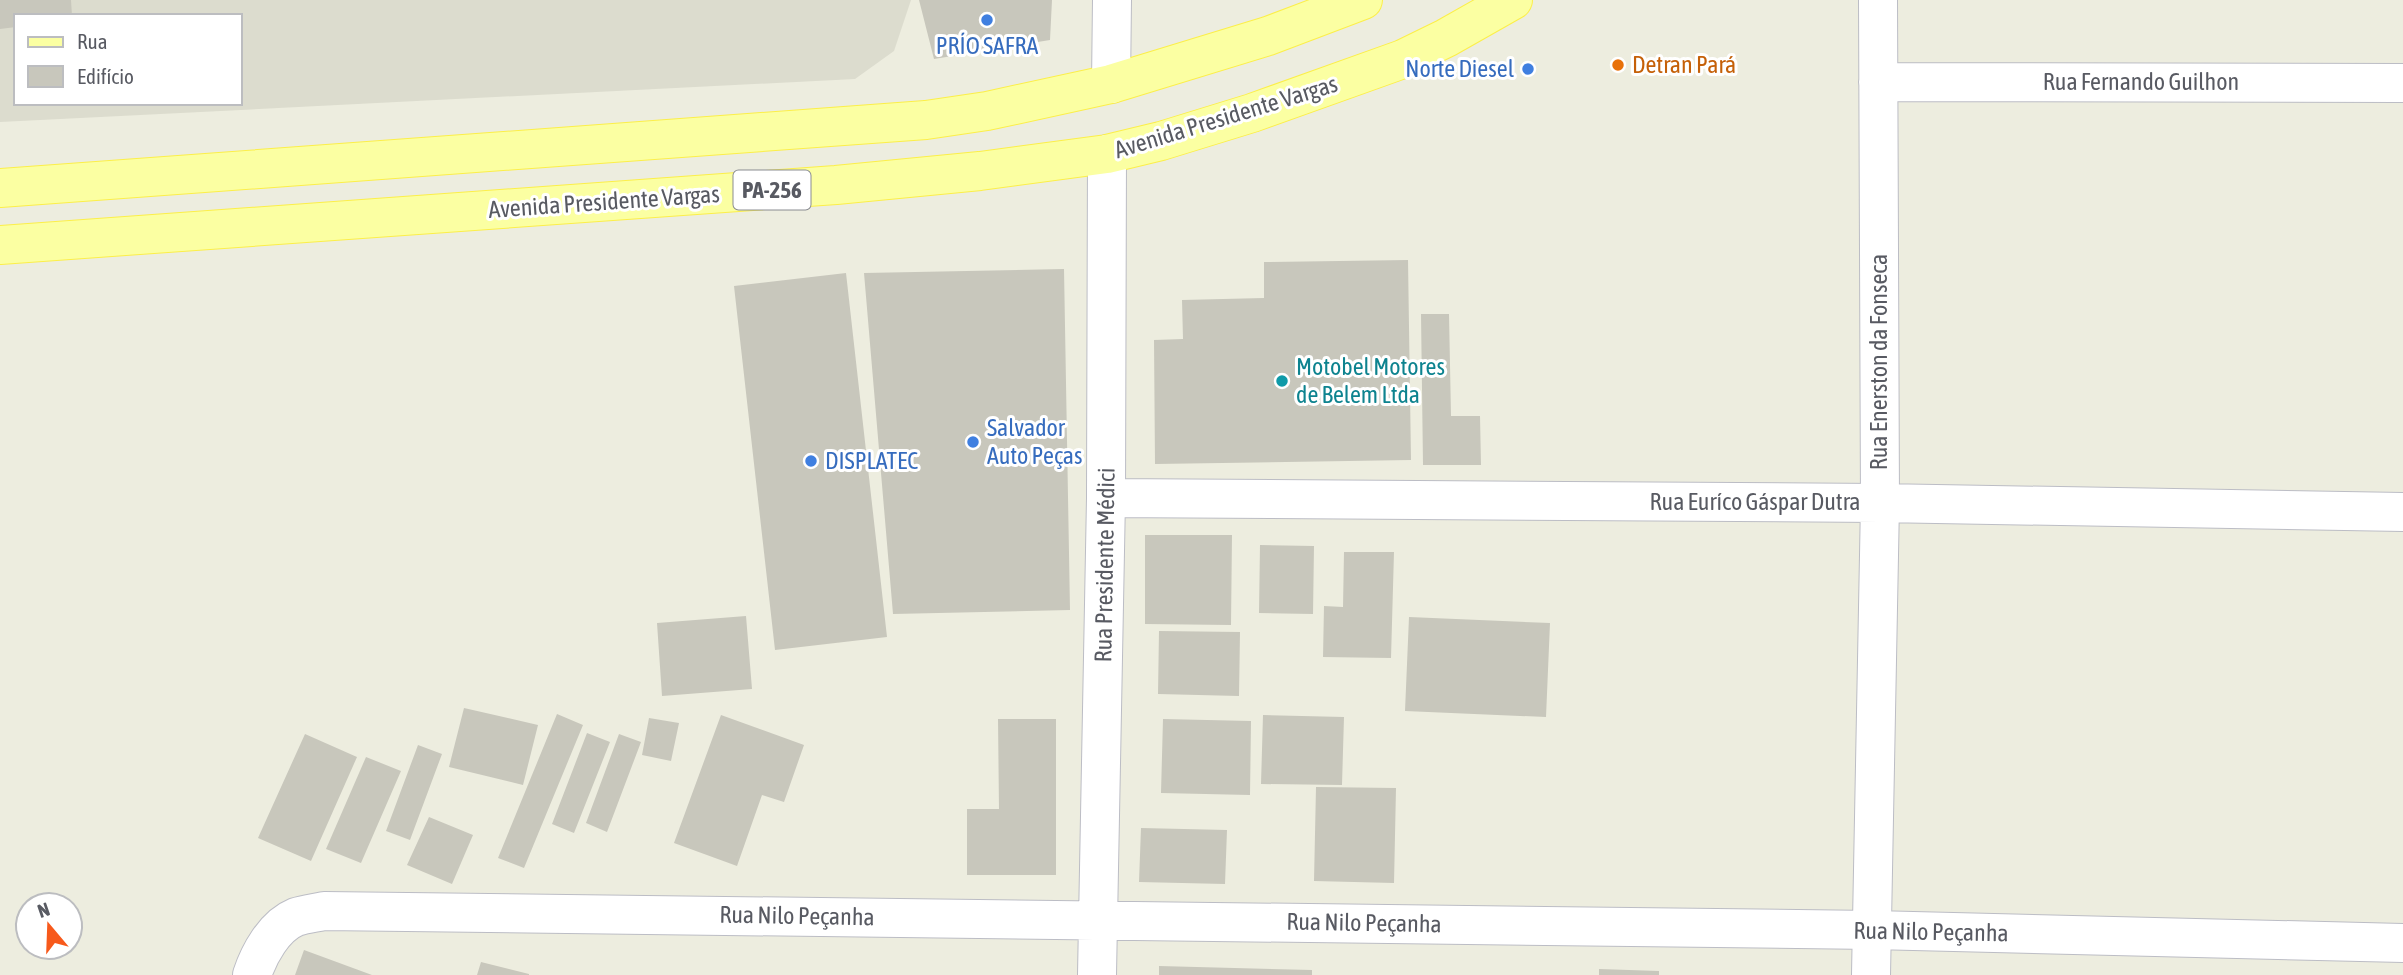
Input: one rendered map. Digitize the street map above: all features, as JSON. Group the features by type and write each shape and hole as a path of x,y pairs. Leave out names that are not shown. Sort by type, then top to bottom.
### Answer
{"main road":[{"name":"PA-256","path":"0,188 926,120 987,111 1111,84 1268,36 1363,0"},
{"name":"Avenida Presidente Vargas","path":"0,245 836,186 1108,154 1239,117 1403,59 1513,0"}],"street":[{"path":"1111,84 1112,0"},
{"name":"Rua Enerston da Fonseca","path":"1871,975 1880,503 1878,0"},
{"name":"Rua Fernando Guilhon","path":"1878,82 2403,83"},
{"name":"Rua Presidente Médici","path":"1097,975 1107,498 1108,154"},
{"name":"Rua Euríco Gáspar Dutra","path":"1107,498 1880,503 2403,512"},
{"name":"Rua Nilo Peçanha","path":"252,975 257,960 273,935 294,918 324,911 1873,930 2403,943"}],"shaded area":[{"path":"0,0 911,0 894,51 855,79 0,122"}],"building":[{"path":"0,0 71,0 72,14 14,14 14,27 0,29"},
{"name":"PRÍO SAFRA","path":"919,0 1052,0 1050,40 934,59"},
{"name":"Motobel Motores de Belem Ltda","path":"1408,260 1411,460 1155,464 1154,340 1183,339 1182,300 1264,298 1264,262"},
{"name":"Salvador Auto Peças","path":"1064,269 1070,610 893,614 864,273"},
{"name":"DISPLATEC","path":"846,273 887,637 775,650 734,286"},
{"path":"1421,314 1449,314 1451,416 1480,416 1481,465 1423,465"},
{"path":"1145,535 1232,535 1231,625 1145,624"},
{"path":"1260,545 1314,546 1313,614 1259,613"},
{"path":"1344,552 1394,552 1391,658 1323,657 1324,606 1343,607"},
{"path":"746,616 752,689 662,696 657,623"},
{"path":"1409,617 1550,623 1546,717 1405,711"},
{"path":"1159,631 1240,632 1239,696 1158,694"},
{"path":"464,708 538,725 523,785 449,767"},
{"path":"557,714 583,725 524,868 498,858"},
{"path":"721,715 804,745 784,802 762,795 737,866 674,843"},
{"path":"1263,715 1344,717 1342,785 1261,784"},
{"path":"649,718 679,723 671,761 642,755"},
{"path":"998,719 1056,719 1056,875 967,875 967,809 999,809"},
{"path":"1163,719 1251,721 1250,795 1161,793"},
{"path":"587,733 610,742 574,833 552,824"},
{"path":"305,734 357,757 311,861 258,838"},
{"path":"619,734 641,742 607,832 586,823"},
{"path":"418,745 442,754 410,840 386,831"},
{"path":"366,757 401,771 361,863 326,849"},
{"path":"1316,787 1396,788 1394,883 1314,881"},
{"path":"429,817 473,835 452,884 407,865"},
{"path":"1141,828 1227,830 1225,884 1139,882"},
{"path":"304,950 372,975 295,975"},
{"path":"481,962 529,974 529,975 477,975"},
{"path":"1159,966 1312,970 1312,975 1159,975"},
{"path":"1599,969 1659,971 1659,975 1599,975"}],"place":[{"name":"PRÍO SAFRA","path":"987,20"},
{"name":"Detran Pará","path":"1618,65"},
{"name":"Norte Diesel","path":"1528,69"},
{"name":"Motobel Motores de Belem Ltda","path":"1282,381"},
{"name":"Salvador Auto Peças","path":"973,442"},
{"name":"DISPLATEC","path":"811,461"}]}
